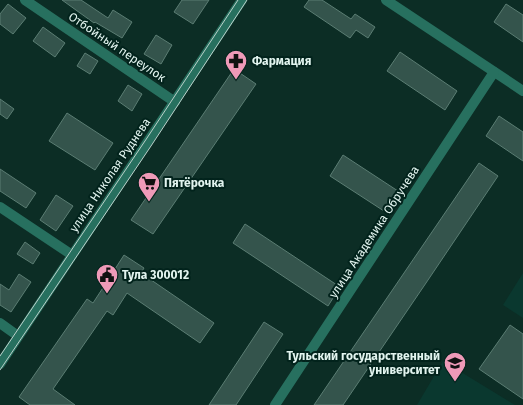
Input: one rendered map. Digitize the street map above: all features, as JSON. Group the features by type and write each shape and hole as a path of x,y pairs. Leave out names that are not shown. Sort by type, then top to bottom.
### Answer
{"street":[{"name":"Отбойный переулок","path":"25,0 175,102"},
{"name":"улица Николая Руднева","path":"0,364 242,0"},
{"path":"386,0 523,91"},
{"name":"улица Академика Обручева","path":"276,405 494,72"},
{"path":"0,207 72,256"},
{"path":"0,323 18,336"}],"shaded area":[{"path":"523,273 523,318 503,305"},
{"name":"Тульский государственный университет","path":"443,361 515,405 417,405"}],"building":[{"path":"62,0 81,0 108,18 113,10 132,22 122,38 95,22 94,23"},
{"path":"182,0 209,0 193,24 174,12"},
{"path":"309,0 322,0 351,19 355,14 375,27 368,38 356,30 350,38 304,7"},
{"path":"8,4 26,18 13,34 0,24 0,14"},
{"path":"506,4 523,15 523,42 494,22"},
{"path":"43,27 65,43 55,57 33,41"},
{"path":"156,35 172,45 161,64 144,54"},
{"path":"400,52 457,91 445,110 387,71"},
{"path":"85,53 98,61 90,74 77,66"},
{"path":"234,69 256,84 153,234 131,220"},
{"path":"128,85 142,94 132,111 118,101"},
{"path":"0,99 14,109 7,119 0,114"},
{"path":"67,113 113,143 95,170 49,141"},
{"path":"499,116 523,132 523,161 486,136"},
{"path":"343,155 401,193 387,213 330,176"},
{"path":"479,163 498,176 343,405 314,405"},
{"path":"0,169 36,193 26,208 0,191"},
{"path":"56,195 73,206 56,231 40,220"},
{"path":"245,224 340,287 328,306 233,243"},
{"path":"25,242 40,253 33,264 17,254"},
{"path":"124,255 144,268 141,273 214,323 200,343 127,293 113,315 107,311 53,389 75,405 30,405 19,397 87,299 93,303 108,280 102,276 109,265 115,269"},
{"path":"19,274 31,282 11,312 0,305 0,284 9,290"},
{"path":"264,322 283,334 236,405 209,405"},
{"path":"510,325 523,334 523,399 479,369"}],"tram line":[{"path":"0,356 238,0"},
{"path":"0,370 151,146 247,0"}],"place":[{"name":"Фармация","path":"236,80"},
{"name":"Пятёрочка","path":"149,202"},
{"name":"Тула 300012","path":"107,294"},
{"name":"Тульский государственный университет","path":"455,382"}]}
